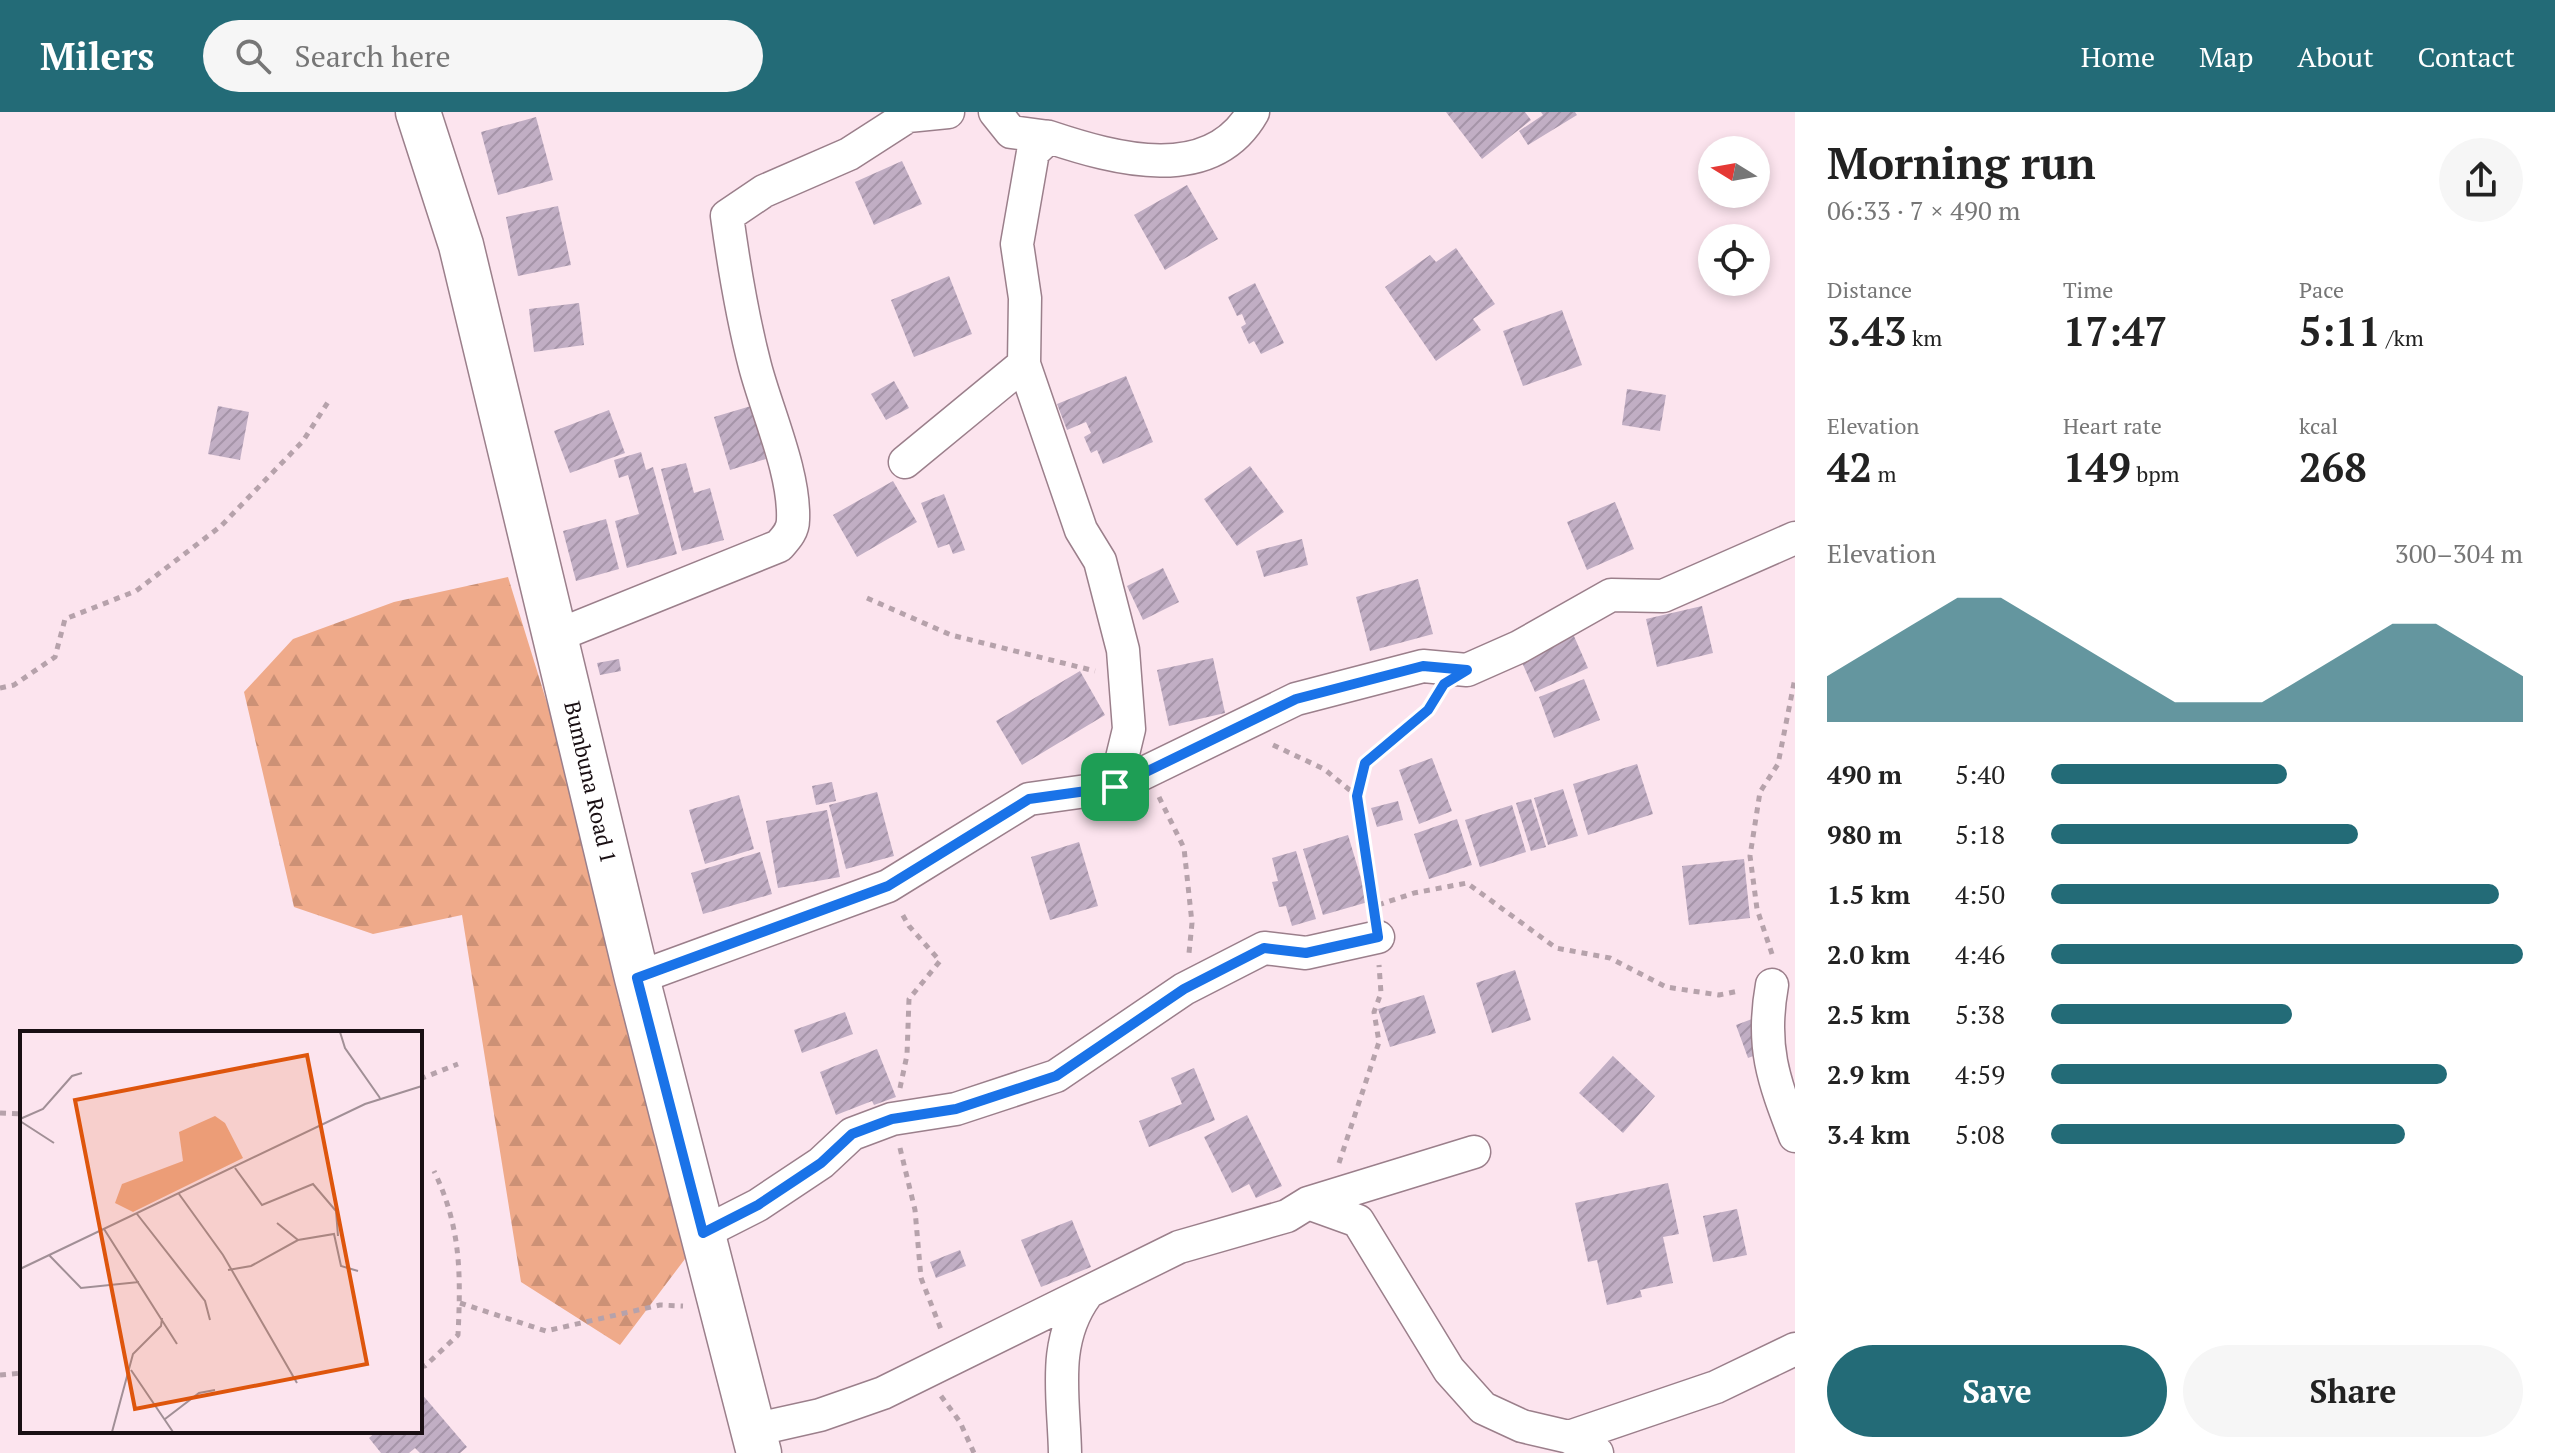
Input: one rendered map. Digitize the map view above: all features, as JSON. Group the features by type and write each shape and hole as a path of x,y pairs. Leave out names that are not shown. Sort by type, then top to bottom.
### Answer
{"main road":[{"name":"Bumbuna Road 1","path":"418,112 461,245 637,978 756,1441"}],"street":[{"path":"556,636 779,546 788,536 793,524 790,494 736,284 727,216 764,191 849,154 908,116 948,112"},
{"path":"995,112 1011,132 1049,137 1124,158 1182,162 1220,149 1253,112"},
{"path":"1049,137 1033,152 1017,244 1025,298 1024,364 1081,530 1100,561 1123,650 1129,729 1115,787"},
{"path":"905,462 1024,364"},
{"path":"637,978 888,886 1029,799 1115,787 1296,699 1394,671 1423,666 1467,670 1519,647 1611,595 1663,596 1795,538"},
{"path":"703,1233 758,1205 821,1163 852,1134 892,1119 956,1109 1056,1076 1184,989 1264,948 1306,953 1376,922"},
{"path":"1772,985 1765,1023 1773,1078 1795,1136"},
{"path":"756,1441 937,1369 1179,1247 1287,1216 1308,1203 1474,1152"},
{"path":"1308,1203 1358,1221 1449,1370 1483,1408 1522,1426 1583,1445 1795,1349"},
{"path":"1065,1453 1063,1355 1070,1317 1086,1295"}],"path":[{"path":"0,688 14,685 55,657 65,619 136,591 221,526 303,441 330,399"},
{"path":"867,598 951,635 1124,676"},
{"path":"1308,1203 1338,1166 1379,1042 1374,1012 1381,993 1376,922 1357,796 1365,763 1428,710 1444,684 1467,670"},
{"path":"1376,922 1414,893 1467,883 1556,948 1610,958 1666,987 1719,995 1772,985 1775,967 1757,909 1750,856 1760,792 1778,764 1795,678"},
{"path":"1235,729 1324,769 1357,796"},
{"path":"1115,787 1159,796 1184,848 1192,923 1184,989"},
{"path":"888,886 909,926 940,961 909,999 907,1055 892,1119 915,1210 921,1278 942,1328 937,1369 938,1393 960,1422 974,1453"},
{"path":"422,1078 458,1064"},
{"path":"0,1113 20,1114"},
{"path":"422,1366 458,1335 462,1276 452,1207 434,1171"},
{"path":"460,1303 546,1331 660,1305 721,1308"},
{"path":"0,1375 20,1373"}],"green space":[{"path":"508,577 560,745 691,1251 620,1345 521,1282 462,915 373,934 294,907 244,692 293,639 394,602"}],"building":[{"path":"1446,112 1525,112 1531,120 1482,159"},
{"path":"1541,112 1575,112 1577,115 1528,145 1519,131 1543,115"},
{"path":"536,117 553,180 498,195 481,132"},
{"path":"902,161 922,204 874,225 855,182"},
{"path":"1187,185 1218,239 1165,270 1134,215"},
{"path":"558,206 571,265 518,276 506,217"},
{"path":"1456,248 1495,304 1473,319 1481,330 1436,361 1385,287 1430,255 1436,262"},
{"path":"949,276 972,334 914,357 891,300"},
{"path":"1255,283 1284,343 1261,354 1254,341 1249,344 1241,327 1246,324 1242,314 1237,316 1228,297"},
{"path":"579,303 584,345 534,352 529,309"},
{"path":"1562,310 1582,365 1523,386 1503,331"},
{"path":"1126,376 1153,442 1103,464 1097,450 1091,453 1084,437 1091,433 1086,422 1067,430 1057,404"},
{"path":"894,381 909,408 886,420 871,394"},
{"path":"1627,389 1666,395 1660,431 1622,425"},
{"path":"218,406 249,412 240,460 208,454"},
{"path":"751,406 766,459 730,470 714,417"},
{"path":"609,410 625,453 570,473 554,431"},
{"path":"641,452 646,470 653,467 677,554 627,568 615,521 639,514 628,475 619,478 614,460"},
{"path":"686,463 694,493 710,488 724,540 682,551 661,469"},
{"path":"1250,466 1284,512 1237,546 1204,499"},
{"path":"893,481 917,522 857,557 833,515"},
{"path":"944,494 965,550 953,554 949,544 938,548 921,503"},
{"path":"1615,502 1634,549 1587,570 1567,522"},
{"path":"606,519 619,569 576,581 563,531"},
{"path":"1302,539 1308,565 1264,577 1256,551"},
{"path":"1163,568 1179,602 1143,620 1127,586"},
{"path":"1418,579 1433,634 1370,651 1356,597"},
{"path":"1702,606 1713,653 1657,667 1646,619"},
{"path":"1570,627 1588,668 1535,692 1517,651"},
{"path":"1213,658 1225,713 1169,726 1157,670"},
{"path":"619,659 621,671 600,675 597,663"},
{"path":"1080,671 1105,715 1022,765 996,721"},
{"path":"1584,679 1600,720 1554,738 1539,697"},
{"path":"1432,758 1452,811 1419,824 1399,770"},
{"path":"1637,764 1653,814 1588,835 1573,784"},
{"path":"832,782 836,801 816,805 812,786"},
{"path":"1563,789 1578,836 1548,845 1534,798"},
{"path":"877,792 894,856 846,869 829,805"},
{"path":"739,795 754,849 705,864 689,810"},
{"path":"1531,799 1546,847 1531,851 1516,803"},
{"path":"1398,801 1403,820 1377,827 1371,808"},
{"path":"1512,805 1526,852 1480,867 1465,820"},
{"path":"827,810 840,877 778,888 766,821"},
{"path":"1457,819 1472,865 1429,879 1414,834"},
{"path":"1348,835 1368,902 1323,915 1303,849"},
{"path":"1079,842 1098,906 1050,920 1031,857"},
{"path":"1296,851 1316,919 1292,926 1286,906 1279,907 1272,882 1278,881 1272,858"},
{"path":"760,852 772,894 703,914 691,873"},
{"path":"1744,859 1750,918 1689,925 1682,866"},
{"path":"1515,970 1531,1020 1492,1033 1476,983"},
{"path":"1424,995 1436,1033 1390,1047 1378,1009"},
{"path":"845,1012 853,1034 802,1053 794,1030"},
{"path":"1752,1019 1764,1052 1748,1058 1736,1025"},
{"path":"877,1049 896,1097 874,1105 872,1101 836,1115 820,1072"},
{"path":"1613,1056 1655,1096 1623,1133 1579,1093"},
{"path":"1194,1068 1215,1120 1149,1147 1139,1121 1182,1104 1171,1078"},
{"path":"1247,1115 1282,1186 1256,1198 1249,1184 1232,1193 1204,1137"},
{"path":"1668,1183 1679,1234 1663,1237 1673,1283 1640,1290 1642,1297 1607,1305 1597,1260 1588,1262 1575,1203"},
{"path":"1737,1209 1747,1255 1713,1262 1703,1216"},
{"path":"1072,1220 1091,1267 1041,1287 1021,1240"},
{"path":"960,1250 966,1266 936,1278 930,1262"},
{"path":"422,1394 467,1447 460,1453 420,1453 415,1448 409,1453 381,1453 369,1438 375,1433 422,1433"}],"route":[{"path":"1423,666 1467,670 1444,684 1428,710 1365,763 1357,796 1370,866 1378,937 1306,953 1264,948 1184,989 1056,1076 956,1109 892,1119 852,1134 821,1163 758,1205 703,1233 637,978 888,886 1029,799 1115,787 1296,699 1394,671 1423,666"}]}
